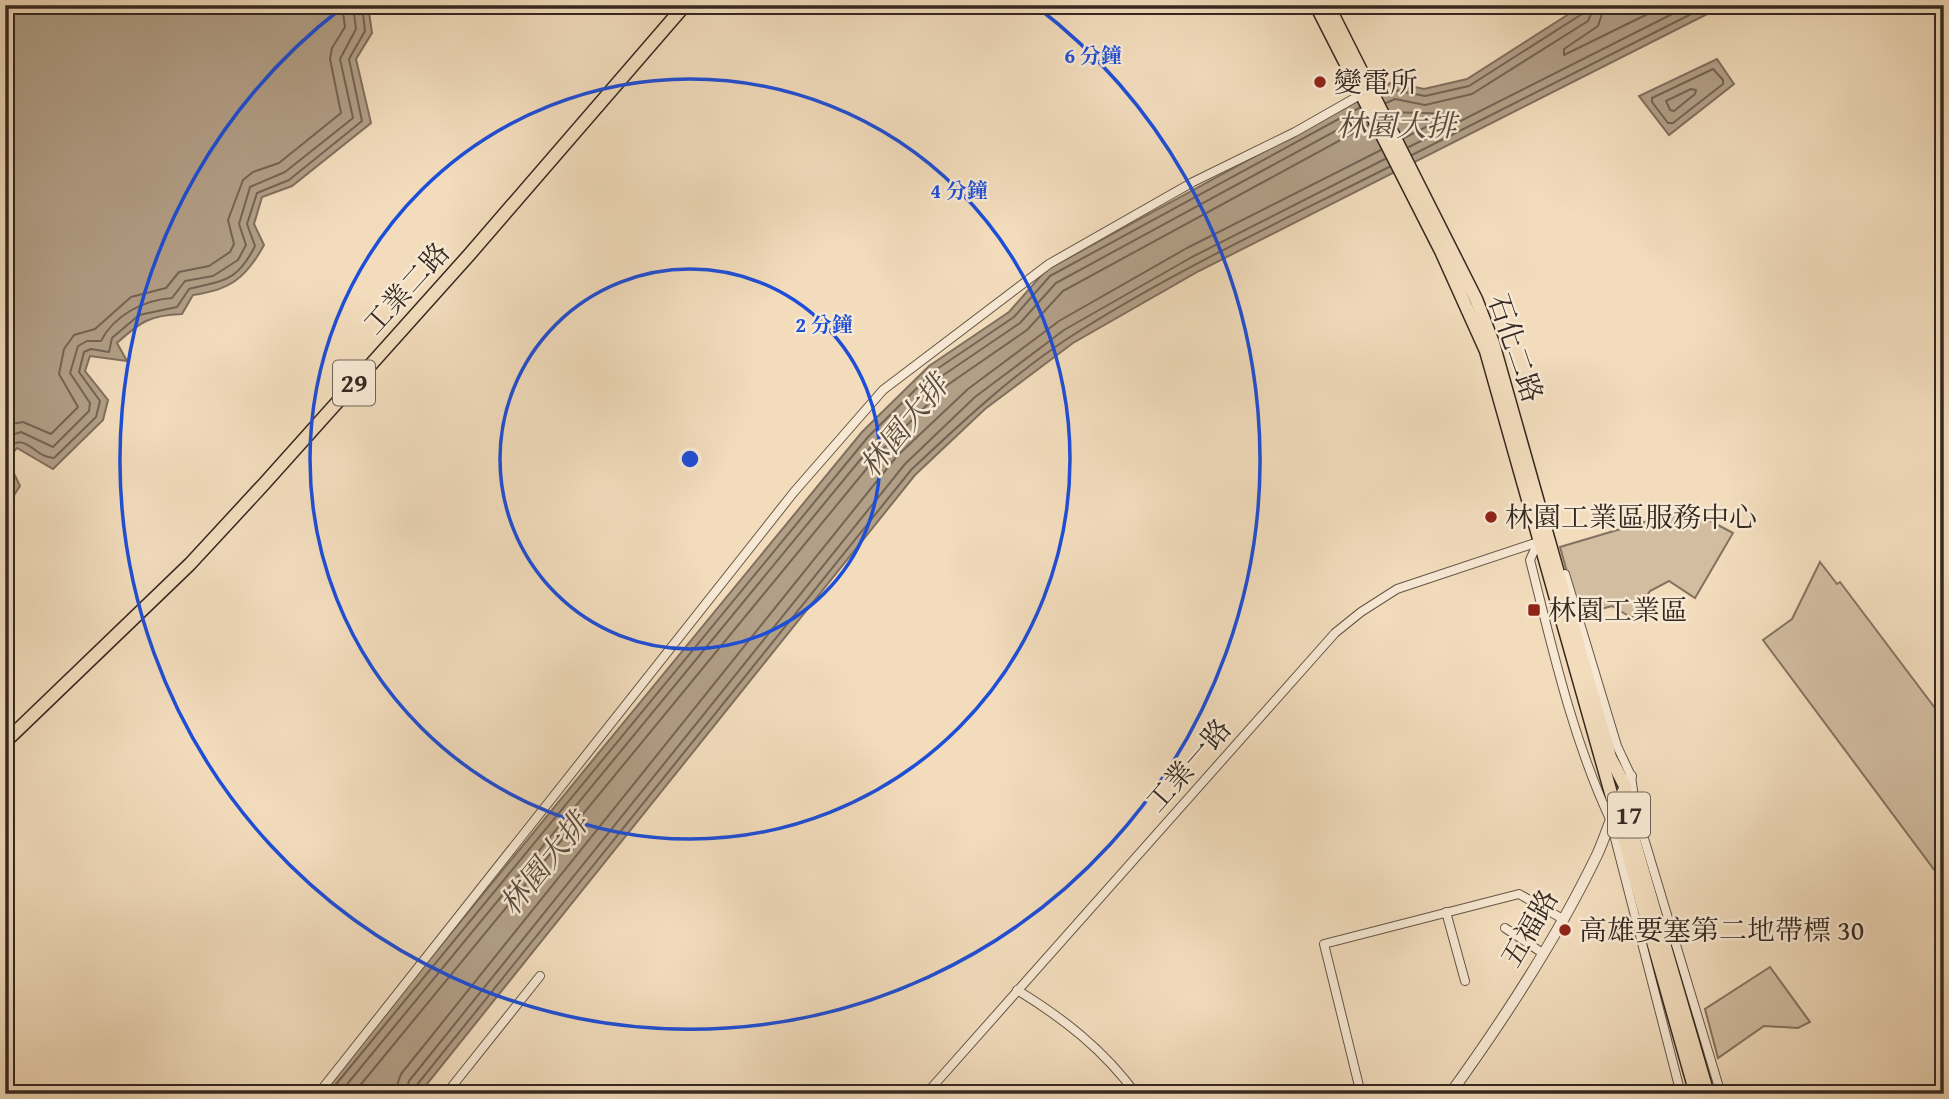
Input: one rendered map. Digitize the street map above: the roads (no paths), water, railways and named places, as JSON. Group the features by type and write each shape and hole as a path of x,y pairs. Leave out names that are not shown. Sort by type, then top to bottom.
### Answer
{"main road":[{"name":"工業二路","path":"5,742 190,564 264,484 469,255 684,5"},
{"name":"17","path":"1316,5 1360,87"},
{"name":"17","path":"1328,5 1360,87"},
{"name":"石化二路","path":"1360,87 1411,184 1482,340 1543,541"},
{"name":"17","path":"1543,541 1610,757 1628,781 1631,830 1708,1094"},
{"name":"17","path":"1543,541 1613,813 1696,1094"}],"street":[{"path":"318,1094 794,492 883,390 1049,264 1360,87"},
{"name":"工業一路","path":"926,1094 1335,633 1360,612 1397,589 1543,541"},
{"path":"1628,781 1721,1094"},
{"name":"五福路","path":"1450,1094 1504,1015 1561,918 1597,854 1628,781"},
{"path":"1613,813 1681,1094"},
{"path":"1362,1094 1325,944 1519,894 1561,918"},
{"path":"1446,912 1465,981"},
{"path":"1505,928 1541,952"},
{"path":"446,1094 540,976"},
{"path":"1017,990 1053,1012 1114,1064 1136,1094"}],"water":[{"path":"5,5 368,5 372,33 356,59 371,123 292,186 262,197 254,224 264,245 251,266 236,281 217,290 193,295 182,314 153,318 132,330 117,343 127,361 90,356 85,371 108,400 103,420 53,469 17,448 7,459 20,486 5,509"},
{"name":"林園大排","path":"1583,5 1725,5 1199,271 1073,343 985,409 915,475 419,1094 319,1094 862,432 929,366 1009,312 1046,270 1392,82 1424,89 1467,79"},
{"path":"1717,59 1734,84 1669,135 1639,96"}],"place":[{"name":"變電所","path":"1320,82"},
{"name":"林園工業區服務中心","path":"1491,517"},
{"name":"林園工業區","path":"1534,610"},
{"name":"高雄要塞第二地帶標 30","path":"1565,930"}]}
